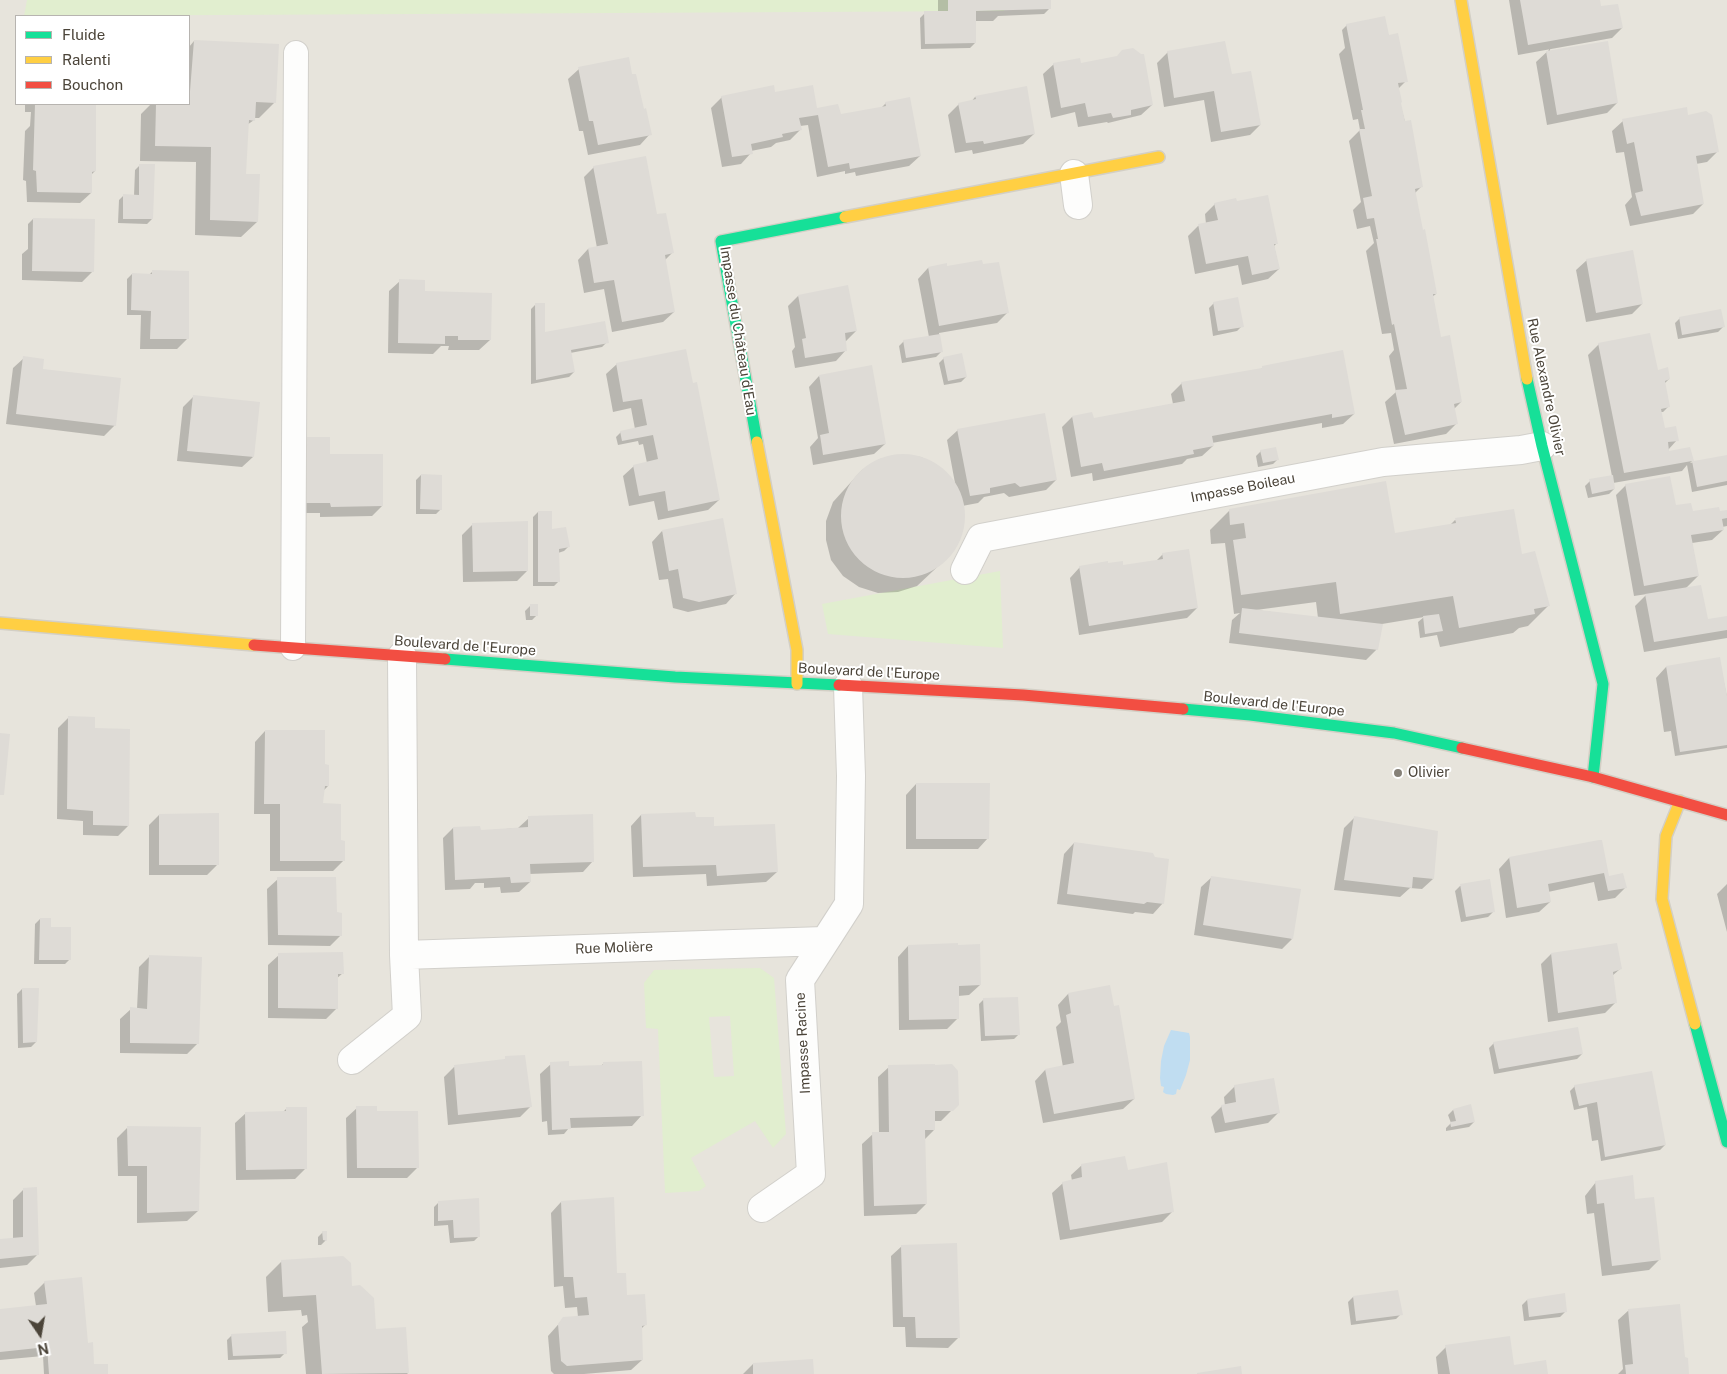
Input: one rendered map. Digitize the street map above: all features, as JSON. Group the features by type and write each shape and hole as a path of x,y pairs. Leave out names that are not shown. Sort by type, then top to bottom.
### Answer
{"street":[{"name":"Rue Alexandre Olivier","path":"1461,0 1529,391 1604,684 1593,777"},
{"name":"Impasse du Château d'Eau","path":"797,684 797,650 756,438 721,241 1159,157"},
{"path":"1074,174 1078,205"},
{"name":"Impasse Boileau","path":"965,570 981,538 1383,462 1521,450 1542,446"},
{"name":"Boulevard de l'Europe","path":"0,623 293,648 676,677 1023,695 1250,715 1394,733 1593,777 1727,816"},
{"path":"352,1060 407,1016 404,955 402,656"},
{"name":"Impasse Racine","path":"762,1208 811,1174 800,980 849,904 850,776 848,686"},
{"path":"1680,801 1666,836 1662,899 1727,1142"},
{"name":"Rue Molière","path":"404,955 824,941"}],"lane":[{"path":"293,648 296,53"}],"shaded area":[{"path":"0,0 1727,0 1727,1374 0,1374"}],"green space":[{"path":"27,0 1004,0 1004,11 24,15"},
{"path":"1000,571 1003,648 828,634 822,604"},
{"path":"760,968 774,978 786,1134 773,1148 755,1121 691,1158 706,1186 699,1191 665,1193 658,1029 646,1028 644,983 654,970","holes":["730,1016 734,1076 714,1077 709,1017"]}],"water":[{"path":"1171,1030 1189,1033 1190,1037 1190,1060 1186,1075 1180,1090 1177,1089 1176,1094 1173,1095 1163,1092 1164,1087 1161,1086 1160,1078 1164,1046"}],"building":[{"path":"948,0 1051,0 1051,9 976,11 976,43 925,44 924,11 948,11"},
{"path":"1520,0 1600,0 1601,6 1618,4 1623,28 1528,45"},
{"path":"1385,16 1389,35 1398,33 1408,82 1398,83 1405,121 1411,120 1423,187 1415,189 1423,230 1425,229 1437,294 1433,294 1441,337 1450,335 1462,402 1454,404 1458,424 1405,435 1395,390 1407,389 1394,324 1392,325 1376,239 1378,239 1374,218 1367,219 1363,198 1372,196 1359,129 1365,129 1361,110 1363,110 1346,24"},
{"path":"194,40 279,44 276,103 256,102 255,121 249,120 246,174 260,174 258,222 210,220 211,147 155,146 156,105 190,105"},
{"path":"1225,41 1232,74 1251,71 1261,125 1221,132 1214,91 1174,98 1167,51"},
{"path":"1608,41 1618,103 1557,115 1546,51"},
{"path":"1133,48 1144,54 1153,105 1131,110 1131,115 1113,118 1111,113 1088,117 1085,103 1061,108 1053,63 1080,58 1081,63 1117,56 1122,50"},
{"path":"629,57 632,74 636,74 652,135 598,145 593,121 589,121 578,67"},
{"path":"774,85 775,92 813,85 817,108 838,104 841,114 886,106 885,102 910,97 921,156 850,169 849,163 828,167 818,115 799,118 802,130 782,134 783,137 751,144 753,154 732,157 721,96"},
{"path":"1027,86 1035,134 984,144 983,141 966,143 958,103 976,99 975,96"},
{"path":"35,105 96,105 96,171 92,172 92,193 37,192 36,171 33,170"},
{"path":"1687,107 1688,115 1706,111 1712,115 1719,152 1696,156 1704,204 1641,216 1635,193 1643,191 1634,142 1627,144 1622,119"},
{"path":"646,156 657,214 666,213 674,253 665,255 675,312 622,322 614,280 594,283 588,248 608,244 593,166"},
{"path":"139,164 155,164 153,219 123,219 123,194 139,195"},
{"path":"1268,195 1278,244 1274,244 1280,269 1252,275 1248,256 1206,264 1198,224 1218,220 1214,203 1236,198 1237,201"},
{"path":"33,218 95,219 94,272 32,271"},
{"path":"1633,250 1643,304 1596,313 1586,259"},
{"path":"982,260 983,264 999,262 1009,313 939,326 928,267 947,263 947,266"},
{"path":"152,270 189,271 189,339 150,339 151,311 131,310 132,273 152,274"},
{"path":"399,279 425,280 425,291 492,293 491,340 458,340 458,336 445,336 445,344 398,343"},
{"path":"848,285 857,331 845,333 847,351 805,358 802,339 806,338 798,295"},
{"path":"1238,297 1244,327 1218,331 1213,302"},
{"path":"535,303 545,303 545,332 605,321 609,343 571,350 575,372 536,380"},
{"path":"1721,309 1725,327 1682,335 1679,317"},
{"path":"1650,333 1658,370 1668,367 1670,379 1665,381 1670,407 1661,409 1665,428 1676,426 1679,441 1668,442 1669,451 1690,447 1694,461 1727,455 1727,481 1697,487 1692,461 1624,473 1598,343"},
{"path":"940,334 943,352 906,358 903,340"},
{"path":"686,349 693,383 697,382 720,500 668,511 665,491 639,496 633,465 658,459 653,435 622,441 620,431 647,425 642,399 623,402 616,363"},
{"path":"1343,350 1355,414 1332,418 1332,414 1212,436 1214,446 1193,450 1194,454 1104,471 1102,463 1081,467 1072,416 1092,412 1094,418 1185,401 1181,382 1262,368 1262,366"},
{"path":"962,353 967,377 948,381 943,357"},
{"path":"23,356 44,359 43,369 121,378 116,426 16,414"},
{"path":"872,365 886,444 823,455 820,435 829,433 819,375"},
{"path":"193,395 260,402 254,457 187,451"},
{"path":"1045,413 1057,480 1020,487 1015,483 990,488 990,493 970,496 957,429"},
{"path":"304,437 330,437 330,454 383,454 383,506 331,507 330,503 303,503"},
{"path":"1276,447 1279,460 1263,463 1260,450"},
{"path":"903,454 927,459 947,472 960,492 965,516 960,540 947,560 927,573 903,578 879,573 859,560 846,540 841,516 846,492 859,472 879,459"},
{"path":"421,474 442,475 442,510 420,509"},
{"path":"1613,475 1615,489 1592,494 1589,479"},
{"path":"1670,476 1676,505 1691,503 1693,511 1719,507 1720,511 1727,510 1727,518 1722,519 1724,530 1691,535 1699,576 1644,586 1625,484"},
{"path":"1386,481 1395,533 1456,523 1455,518 1514,509 1522,554 1535,551 1550,606 1534,609 1535,614 1459,628 1453,596 1340,614 1336,582 1241,595 1233,540 1246,538 1244,523 1230,525 1229,509"},
{"path":"538,511 552,511 552,529 566,527 570,547 559,549 560,582 538,582"},
{"path":"723,518 737,594 699,602 683,598 678,569 669,571 662,530"},
{"path":"528,521 528,571 473,572 472,523"},
{"path":"1189,549 1198,608 1089,626 1079,566 1108,561 1108,563 1123,561 1123,565 1163,559 1162,553"},
{"path":"1701,585 1708,619 1727,616 1727,630 1654,642 1645,594"},
{"path":"530,604 538,604 538,616 530,616"},
{"path":"1242,608 1383,624 1378,650 1239,633"},
{"path":"1439,614 1443,631 1425,634 1423,616"},
{"path":"1720,657 1727,696 1727,745 1680,752 1666,666"},
{"path":"68,716 95,717 95,728 130,729 129,826 93,825 93,811 67,809"},
{"path":"265,730 325,730 325,764 329,765 329,786 325,786 323,803 341,804 341,840 345,841 345,861 280,861 280,804 264,804"},
{"path":"0,733 10,734 4,795 0,795"},
{"path":"916,783 990,783 989,839 916,839"},
{"path":"695,812 696,817 714,817 714,826 775,824 778,872 717,876 716,865 643,867 641,814"},
{"path":"219,813 219,865 159,865 159,814"},
{"path":"593,814 594,862 530,864 531,882 511,883 510,877 455,880 453,827 480,826 481,830 528,827 528,816"},
{"path":"1354,816 1438,831 1434,879 1413,877 1412,888 1344,880"},
{"path":"1602,840 1609,876 1623,873 1627,888 1608,891 1604,873 1548,884 1551,902 1517,908 1509,857"},
{"path":"1074,842 1153,853 1155,857 1169,859 1164,904 1147,902 1144,904 1067,894"},
{"path":"1211,876 1301,889 1293,939 1203,925"},
{"path":"277,877 336,877 337,912 342,913 342,936 278,935"},
{"path":"1490,879 1495,912 1466,917 1460,884"},
{"path":"40,918 51,918 51,927 71,927 71,960 39,960"},
{"path":"958,943 958,945 980,944 981,985 959,986 959,1019 909,1020 908,945"},
{"path":"1617,943 1622,969 1613,972 1617,1003 1558,1013 1551,953"},
{"path":"343,952 344,974 338,974 338,1009 278,1008 278,953"},
{"path":"149,955 202,957 199,1044 130,1043 130,1007 147,1009"},
{"path":"1110,985 1114,1006 1119,1005 1135,1099 1054,1114 1045,1069 1074,1063 1066,1015 1071,1013 1068,993"},
{"path":"22,988 39,988 37,1042 23,1043"},
{"path":"1018,997 1020,1035 985,1036 983,998"},
{"path":"1578,1027 1583,1054 1499,1069 1493,1042"},
{"path":"525,1055 532,1107 458,1115 454,1065 505,1059 505,1056"},
{"path":"569,1061 569,1066 603,1065 603,1062 642,1061 644,1116 570,1118 571,1129 552,1130 550,1062"},
{"path":"952,1064 958,1071 959,1105 953,1111 935,1111 935,1130 925,1130 927,1204 874,1206 872,1132 889,1132 888,1065"},
{"path":"1652,1071 1666,1145 1605,1157 1597,1102 1579,1106 1574,1085"},
{"path":"1274,1078 1280,1113 1225,1123 1221,1105 1236,1102 1234,1085"},
{"path":"1471,1104 1475,1122 1451,1127 1450,1122 1456,1121 1453,1109"},
{"path":"356,1106 377,1106 377,1111 418,1111 419,1168 357,1168"},
{"path":"286,1107 307,1107 307,1169 246,1170 245,1112 286,1111"},
{"path":"127,1126 201,1127 199,1211 147,1213 147,1166 128,1166"},
{"path":"1125,1156 1128,1170 1167,1162 1174,1212 1070,1230 1062,1182 1082,1177 1081,1164"},
{"path":"1633,1175 1635,1199 1654,1197 1661,1260 1612,1266 1604,1203 1597,1204 1595,1181"},
{"path":"37,1187 39,1255 0,1259 0,1239 23,1237 23,1188"},
{"path":"614,1197 617,1273 626,1273 627,1295 645,1294 647,1325 642,1326 643,1360 567,1366 561,1361 558,1324 563,1317 589,1315 587,1297 575,1298 573,1277 564,1277 561,1201"},
{"path":"479,1198 480,1237 454,1238 453,1220 438,1221 438,1201"},
{"path":"322,1231 327,1231 327,1241 323,1240"},
{"path":"957,1243 960,1338 916,1338 915,1317 903,1317 901,1245"},
{"path":"343,1256 351,1263 352,1286 360,1285 374,1298 376,1329 406,1327 409,1373 322,1374 316,1295 283,1297 281,1260"},
{"path":"82,1277 88,1343 93,1342 94,1364 108,1364 108,1374 49,1374 47,1347 0,1352 0,1309 47,1304 44,1281"},
{"path":"1398,1290 1403,1315 1356,1321 1353,1296"},
{"path":"1565,1293 1567,1312 1529,1317 1527,1299"},
{"path":"1680,1304 1685,1357 1688,1358 1689,1374 1626,1374 1625,1365 1633,1364 1628,1309"},
{"path":"286,1331 287,1354 233,1356 231,1334"},
{"path":"1510,1336 1514,1365 1546,1360 1548,1374 1450,1374 1445,1345"},
{"path":"813,1359 814,1374 753,1374 753,1363"},
{"path":"1241,1366 1242,1374 1197,1374 1197,1373"}],"traffic: fast":[{"path":"757,442 721,241 845,217"},
{"path":"1527,379 1542,446 1603,684 1593,777"},
{"path":"445,659 675,677 839,685"},
{"path":"1183,709 1250,715 1394,733 1462,748"},
{"path":"1695,1024 1727,1142"}],"traffic: slow":[{"path":"1461,0 1527,379"},
{"path":"845,217 1159,157"},
{"path":"757,442 797,650 797,684"},
{"path":"0,623 254,645"},
{"path":"1680,801 1666,836 1662,899 1695,1024"}],"traffic: jam":[{"path":"254,645 445,659"},
{"path":"839,685 1023,695 1183,709"},
{"path":"1462,748 1593,777 1727,815"}],"place":[{"name":"Olivier","path":"1398,773"}]}
